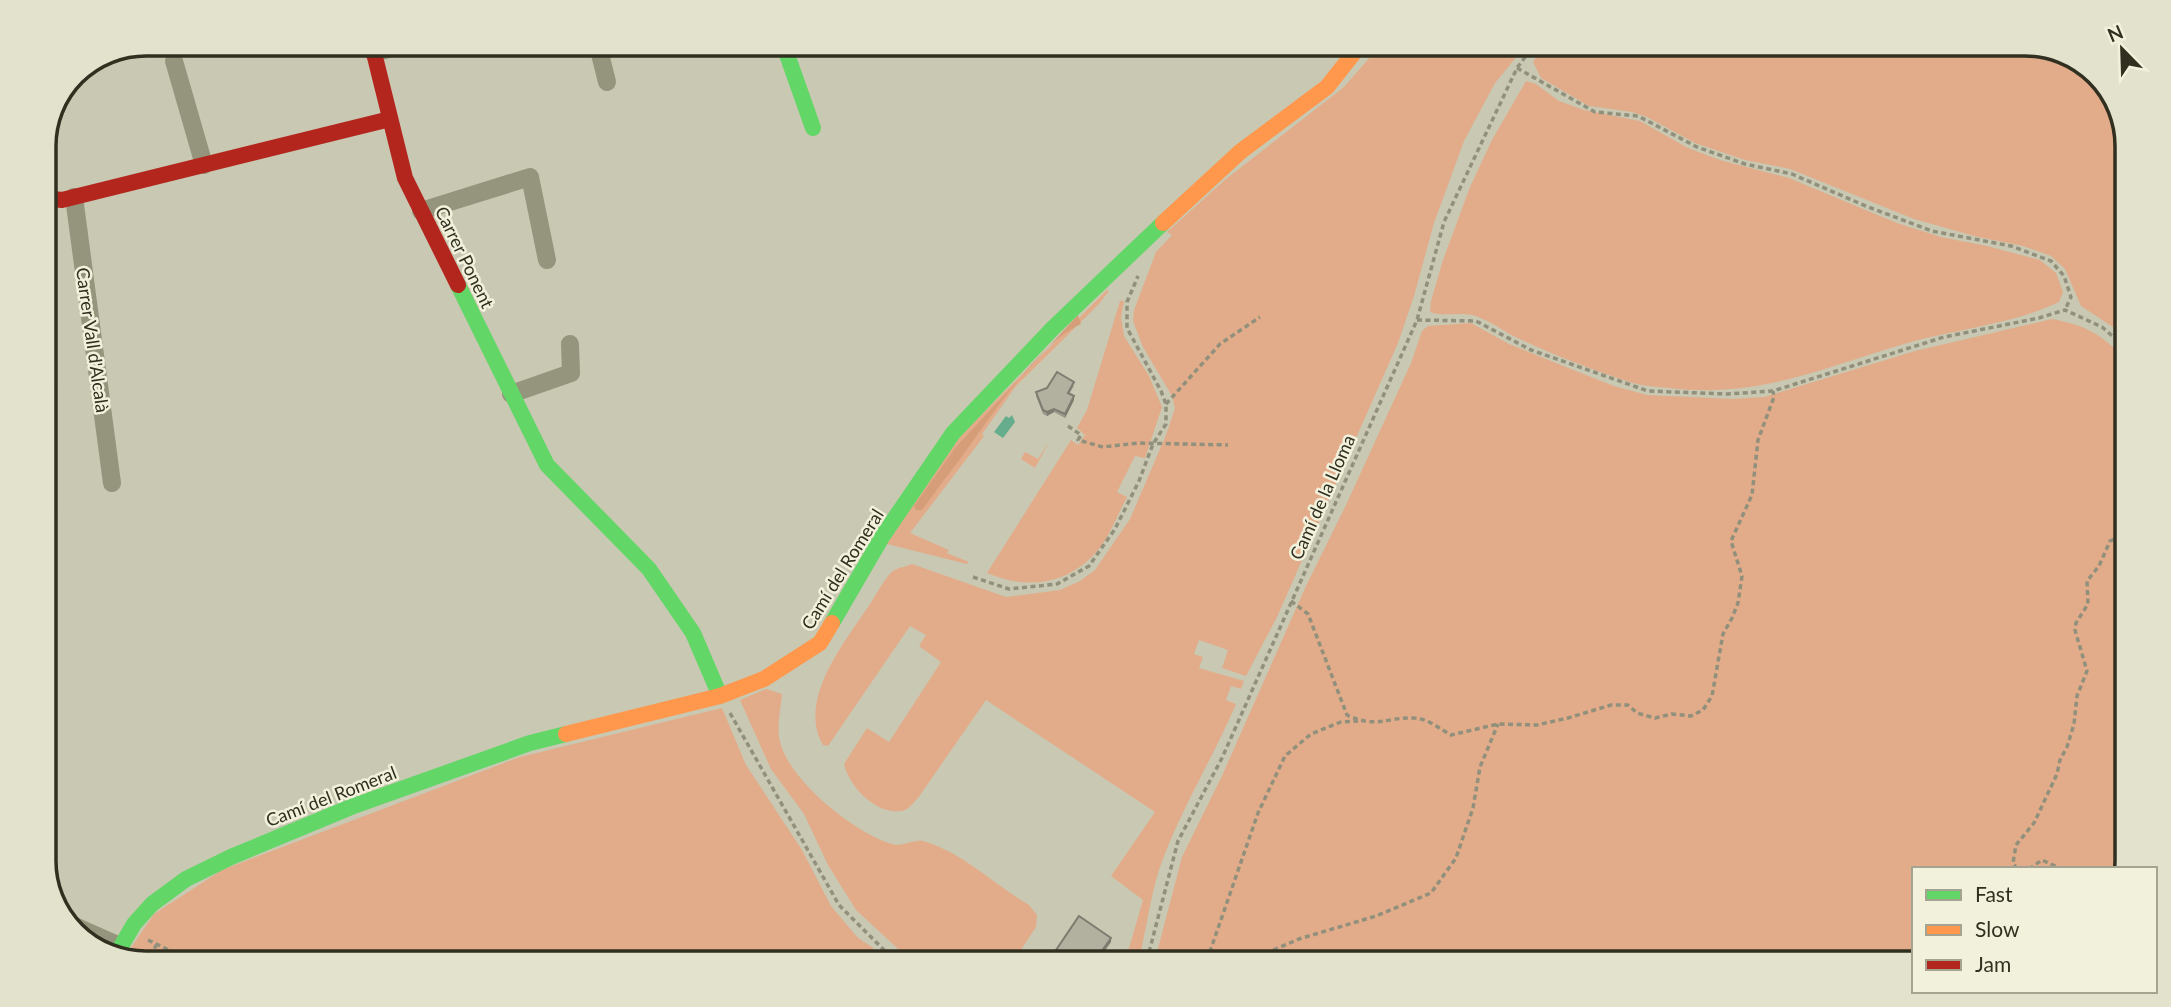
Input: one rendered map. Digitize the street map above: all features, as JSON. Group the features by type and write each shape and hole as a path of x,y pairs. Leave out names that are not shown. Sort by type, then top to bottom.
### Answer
{"street":[{"name":"Carrer Ponent","path":"375,56 405,178 547,465 649,569 693,633 720,695"},
{"path":"600,56 607,82"},
{"path":"788,56 813,128"},
{"name":"Camí del Romeral","path":"123,943 152,904 207,867 351,807 530,743 720,695 764,679 820,643 882,537 953,433 1053,328 1139,246 1240,152 1327,87 1351,56"},
{"path":"174,61 204,165"},
{"path":"56,199 390,119"},
{"path":"421,211 530,177 547,260"},
{"name":"Carrer Vall d'Alcalà","path":"74,197 112,483"},
{"path":"511,394 571,373 570,344"}],"lane":[{"path":"81,924 123,943"}],"path":[{"name":"Camí de la Lloma","path":"1149,951 1178,841 1222,758 1417,320 1444,222 1517,68 1526,56"},
{"path":"1517,68 1595,112 1638,116 1697,148 1745,164 1792,174 1932,231 2011,246 2051,261 2064,276 2071,297 2065,310"},
{"path":"973,577 1009,589 1056,584 1090,566 1115,528 1153,444 1166,424 1166,404 1149,366 1127,328 1127,302 1140,267 1139,246"},
{"path":"1417,320 1476,321 1531,351 1648,391 1727,394 1773,391 1944,337 2039,318 2065,310 2102,327 2115,338"},
{"path":"1166,404 1220,344 1260,317"},
{"path":"1211,951 1258,813 1285,755 1311,734 1341,722 1380,723 1414,718 1422,719 1451,734 1498,724 1537,725 1568,719 1611,705 1628,705 1637,713 1655,719 1672,714 1691,716 1703,710 1712,696 1723,634 1738,603 1742,576 1731,541 1752,495 1758,440 1774,397 1773,391"},
{"path":"1068,426 1081,435 1078,440 1103,447 1138,443 1228,445"},
{"path":"2016,867 2013,852 2034,823 2057,774 2074,724 2077,696 2087,671 2075,630 2076,623 2088,604 2087,581 2099,566 2110,541 2115,539"},
{"path":"1291,601 1308,614 1347,715 1361,721"},
{"path":"720,695 839,905 885,951"},
{"path":"1271,951 1299,939 1376,916 1431,893 1457,858 1473,808 1480,767 1498,724"},
{"path":"2032,867 2042,860 2058,867"},
{"path":"123,943 157,944 171,951"},
{"path":"153,951 157,944"}],"shaded area":[{"path":"1371,56 1517,56 1495,83 1464,141 1434,223 1398,343 1277,617 1246,676 1222,668 1228,650 1199,640 1194,654 1203,657 1199,668 1244,681 1241,689 1231,686 1226,700 1236,704 1167,849 1156,881 1141,951 1128,951 1143,900 1111,876 1155,812 986,700 910,806 903,811 891,811 864,797 851,781 844,764 867,728 889,742 941,662 919,646 926,635 910,626 828,746 823,745 816,728 819,691 847,637 887,578 897,569 912,564 1006,597 1060,590 1080,581 1095,570 1130,519 1175,408 1172,396 1143,347 1133,321 1134,310 1156,252 1172,235 1167,232 1226,179 1344,87"},
{"path":"1537,56 2026,56 2060,63 2080,74 2087,80 2087,84 2091,84 2106,106 2113,128 2115,328 2081,306 2065,269 2051,256 2023,246 1914,219 1790,169 1745,160 1695,143 1647,117 1632,112 1589,106 1541,78 1533,62"},
{"path":"1526,81 1536,84 1559,101 1584,110 1640,121 1688,148 1720,160 1789,178 1897,223 1941,237 2040,260 2056,273 2063,292 2059,302 2024,316 1911,342 1793,378 1734,389 1703,390 1633,383 1551,353 1479,317 1430,312 1443,260 1470,187 1492,140"},
{"path":"1107,290 1109,291 1098,305 1016,386 982,434 984,436 910,533 969,562 967,564 887,544 954,442"},
{"path":"1120,301 1124,301 1121,317 1124,336 1149,376 1162,407 1145,458 1135,456 1117,492 1127,497 1113,526 1093,556 1066,575 1052,580 1020,582 987,573 1071,440 1078,445 1085,435 1077,428 1087,410"},
{"path":"1078,315 1081,324 1045,350"},
{"path":"2052,319 2092,332 2115,349 2114,867 1912,867 1912,951 1157,951 1182,857 1221,778 1306,586 1411,363 1422,331 1428,326 1471,323 1509,344 1614,386 1647,395 1732,399 1764,397 1915,351"},
{"path":"1021,377 922,510 916,510 914,506 955,448"},
{"path":"1012,415 1015,422 1003,438 994,432 1006,416 1009,418"},
{"path":"1050,440 1035,468 1021,459 1025,452 1038,459"},
{"path":"766,689 782,694 779,737 784,753 807,786 841,816 876,838 892,844 923,841 937,846 1029,905 1037,915 1036,927 1020,951 900,951 856,910 828,865 804,814 771,769 740,700"},
{"path":"722,708 746,765 802,850 831,906 858,938 875,951 130,949 154,914 222,870 520,757"}],"building":[{"path":"1057,372 1074,382 1068,393 1074,396 1065,414 1054,409 1047,412 1043,410 1036,392 1047,388"},
{"path":"1079,916 1111,938 1102,951 1055,951"}],"traffic: fast":[{"path":"788,56 813,128"},
{"path":"832,623 882,537 953,433 1053,328 1163,223"},
{"path":"458,285 547,465 649,569 693,633 720,696"},
{"path":"121,947 134,924 152,904 186,879 231,857 351,807 530,743 566,734"}],"traffic: slow":[{"path":"1163,223 1240,152 1327,87 1351,56"},
{"path":"566,734 720,696 764,679 820,643 832,623"}],"traffic: jam":[{"path":"375,56 405,178 458,285"},
{"path":"56,199 390,119"}]}
